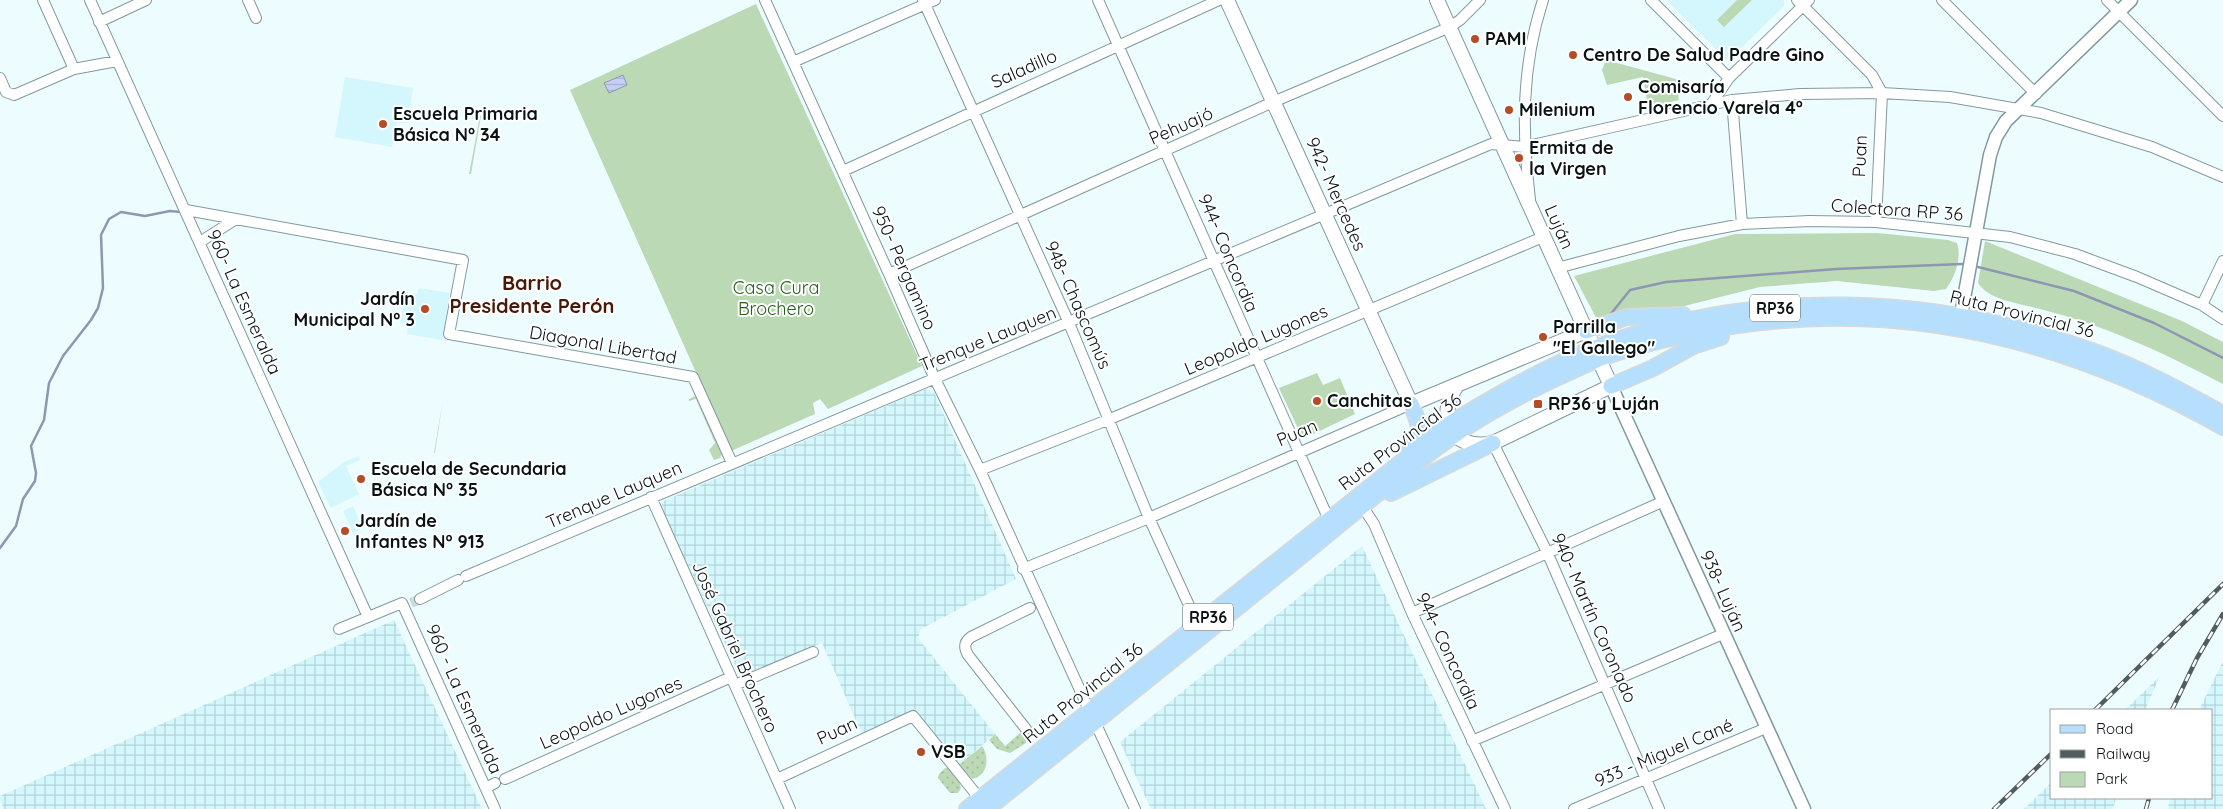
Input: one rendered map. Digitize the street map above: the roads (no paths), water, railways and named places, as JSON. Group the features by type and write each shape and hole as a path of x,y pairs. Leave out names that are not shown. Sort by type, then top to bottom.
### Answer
{"main road":[{"name":"942- Mercedes","path":"1227,0 1411,404"},
{"name":"Luján","path":"1437,0 1611,386"},
{"name":"Ruta Provincial 36","path":"1092,717 1198,625 1391,470 1452,430 1540,387 1596,354 1662,328 1747,311 1794,306 1866,305 1961,315 2029,332 2099,353 2155,378 2223,414"},
{"path":"1586,332 1627,317 1673,316 1732,309 1747,311"},
{"name":"Ruta Provincial 36","path":"1596,354 1716,329 1785,319 1826,317 1910,320 1959,327 2007,337 2059,352 2131,380 2223,427"},
{"path":"1363,506 1711,339 1759,330 1795,326 1826,317"},
{"name":"Puan","path":"1411,404 1586,332"},
{"path":"1456,384 1446,411 1452,430 1461,440 1476,446 1493,443"},
{"path":"1391,470 1418,439 1420,427 1411,404"},
{"name":"Ruta Provincial 36","path":"967,809 984,804 1092,717 1363,506 1452,430"}],"street":[{"path":"43,0 74,69"},
{"name":"960- La Esmeralda","path":"90,0 368,617"},
{"path":"99,22 146,0"},
{"path":"248,0 256,18"},
{"name":"950- Pergamino","path":"764,0 890,274 934,377 980,470 1134,809"},
{"name":"944- Concordia","path":"1098,0 1329,520"},
{"name":"Saladillo","path":"843,171 1118,44 1219,0"},
{"name":"Pehuajó","path":"890,274 1273,102 1450,27 1480,0"},
{"path":"1532,211 1524,147 1528,64 1532,37 1544,0"},
{"path":"1651,0 1730,78"},
{"path":"1942,0 2036,94"},
{"path":"2107,0 2223,116"},
{"path":"1961,315 1992,146 2001,128 2131,0"},
{"path":"794,62 928,2"},
{"name":"948- Chascomús","path":"928,2 972,111 1021,214 1110,419 1149,518 1198,625"},
{"path":"1712,103 1730,78 1803,2 1872,76 1882,93"},
{"path":"0,78 6,92 14,95 74,69 117,61"},
{"name":"Trenque Lauquen","path":"339,629 409,603 462,578 934,377 1216,263 1492,144 1524,147 1732,100 1800,94 1882,93 1950,98 2020,108 2117,135 2223,177"},
{"name":"Puan","path":"1876,222 1882,93"},
{"path":"1732,100 1742,224"},
{"path":"186,210 236,220"},
{"path":"200,242 236,220"},
{"name":"Diagonal Libertad","path":"236,220 463,260 449,334 693,377 732,463"},
{"name":"Colectora RP 36","path":"1557,268 1679,236 1742,224 1809,221 1876,222 1976,231 2010,237 2075,254 2202,305 2223,318"},
{"name":"Leopoldo Lugones","path":"980,470 1110,419 1543,237"},
{"path":"2202,305 2223,261"},
{"name":"938- Luján","path":"1611,386 1804,809"},
{"name":"Puan","path":"1023,568 1149,518 1411,404"},
{"name":"940- Martín Coronado","path":"1493,443 1547,552 1659,809"},
{"name":"José Gabriel Brochero","path":"651,497 790,809"},
{"path":"1412,613 1664,501"},
{"name":"944- Concordia","path":"1363,506 1374,524 1412,613 1505,809"},
{"name":"960 - La Esmeralda","path":"409,603 490,786 495,809"},
{"path":"1026,729 968,655 965,647 966,642 971,637 1030,608"},
{"path":"1472,741 1724,634"},
{"name":"Leopoldo Lugones","path":"505,778 733,681 813,652"},
{"name":"Puan","path":"777,779 913,716 984,804"},
{"name":"933 - Miguel Cané","path":"1574,809 1766,728"}],"waterway":[{"path":"0,548 16,526 23,499 35,481 36,473 31,446 44,420 49,383 63,356 98,308 103,288 101,235 109,219 121,212 145,216 170,211 181,212"},
{"path":"1610,315 1630,290 1666,282 1836,269 1962,264"},
{"path":"1978,267 2074,291 2154,323 2223,358"}],"tunnel":[{"path":"411,603 420,599"}],"railway":[{"path":"2096,709 2223,584"},
{"path":"2172,709 2197,658 2223,614"},
{"path":"1994,809 2050,755"},
{"path":"2146,809 2149,799"}],"place":[{"name":"PAMI","path":"1475,39"},
{"name":"Centro De Salud Padre Gino","path":"1573,55"},
{"name":"Comisaría Florencio Varela 4°","path":"1628,97"},
{"name":"Milenium","path":"1509,110"},
{"name":"Escuela Primaria Básica N° 34","path":"383,124"},
{"name":"Ermita de la Virgen","path":"1519,158"},
{"name":"Jardín Municipal N° 3","path":"425,309"},
{"name":"Parrilla \"El Gallego\"","path":"1543,337"},
{"name":"Canchitas","path":"1317,401"},
{"name":"RP36 y Luján","path":"1538,404"},
{"name":"Escuela de Secundaria Básica N° 35","path":"361,479"},
{"name":"Jardín de Infantes N° 913","path":"345,531"},
{"name":"VSB","path":"921,752"}],"district":[{"name":"Barrio Presidente Perón","path":"532,294"}],"park label":[{"name":"Casa Cura Brochero","path":"776,298"}]}
